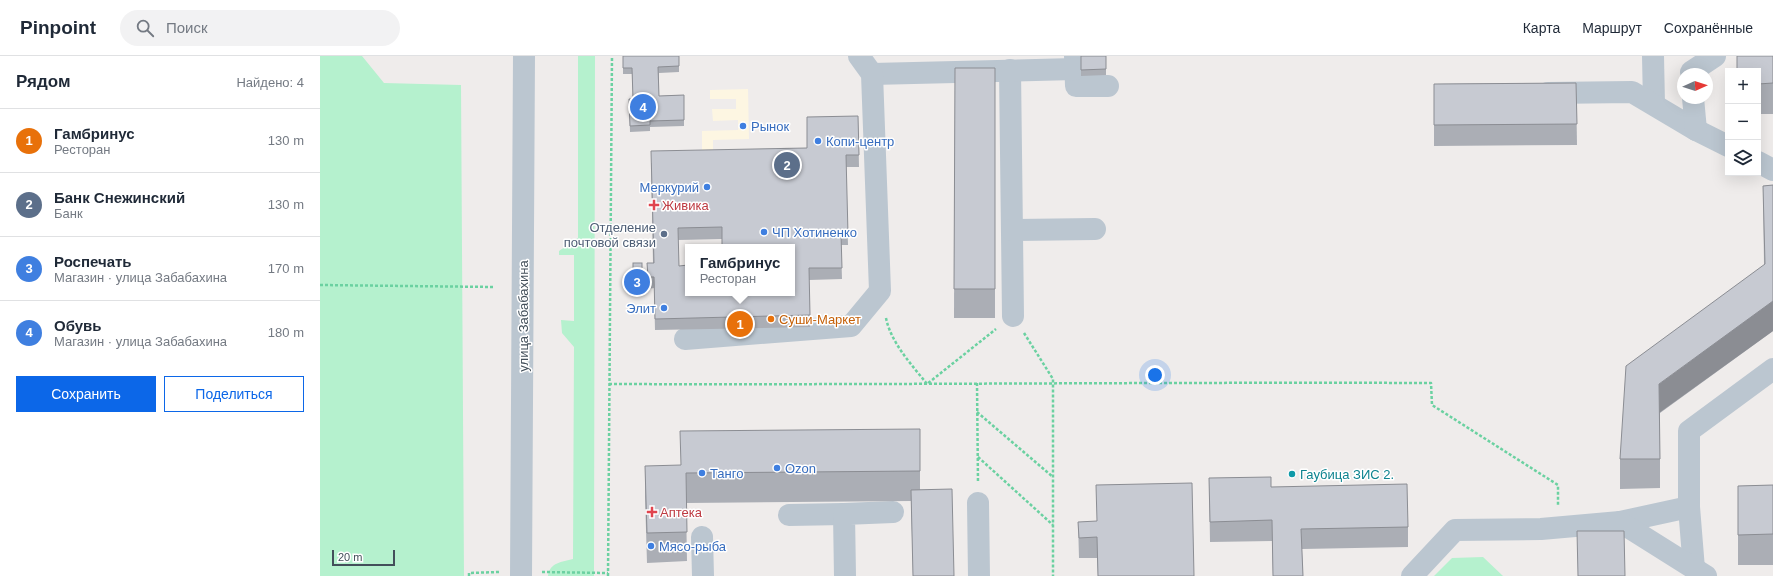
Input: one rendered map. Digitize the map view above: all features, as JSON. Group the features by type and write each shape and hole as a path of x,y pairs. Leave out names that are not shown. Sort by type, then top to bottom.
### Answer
{"street":[{"name":"улица Забабахина","path":"521,576 524,56"},
{"path":"685,339 851,326 880,291 872,74 859,56"},
{"path":"1653,56 1654,104"},
{"path":"1698,68 1715,56"},
{"path":"872,74 984,63 1010,70 1075,62 1076,86 1108,86"},
{"path":"1010,70 1013,316"},
{"path":"1531,93 1632,92 1696,130 1725,144"},
{"path":"1694,104 1696,130"},
{"path":"1761,164 1773,170"},
{"path":"1012,230 1095,229"},
{"path":"1700,572 1689,507 1689,431 1773,369"},
{"path":"978,503 979,576"},
{"path":"1412,576 1455,530 1557,527 1620,522 1689,507"},
{"path":"789,515 893,512"},
{"path":"844,514 845,576"},
{"path":"1620,522 1700,572"},
{"path":"702,537 703,576"}],"path":[{"path":"608,576 612,56"},
{"path":"320,285 494,287"},
{"path":"880,291 888,326 903,353 926,384"},
{"path":"926,384 1013,316 1053,379 1053,576"},
{"path":"609,384 926,384 1053,382 1431,383 1432,405 1558,485 1557,527"},
{"path":"977,383 978,503"},
{"path":"978,412 1053,478"},
{"path":"978,457 1053,526"}],"shaded area":[{"name":"Рынок","path":"748,89 749,139 713,140 713,153 702,154 702,131 738,130 738,120 713,121 712,109 736,109 736,99 710,99 710,90"}],"green space":[{"path":"320,56 362,56 384,83 461,85 464,576 320,576"},
{"path":"578,56 595,56 594,576 548,576 549,571 554,565 573,559 574,347 562,333 561,320 574,321 574,255 559,255 559,251 578,238"},
{"path":"1483,557 1503,576 1434,576 1452,558"}],"building":[{"path":"623,56 679,56 679,66 658,67 659,96 684,95 684,120 650,121 650,125 630,126 629,99 633,99 632,68 623,68"},
{"path":"1081,56 1106,56 1106,69 1081,70"},
{"path":"1737,56 1773,56 1773,83 1761,84 1761,68 1737,68"},
{"path":"955,68 995,68 995,289 954,289"},
{"path":"1576,83 1577,124 1434,125 1434,84"},
{"path":"858,116 859,155 846,155 848,234 841,234 842,268 809,268 810,315 655,319 654,277 648,277 647,263 654,263 651,151 807,148 807,117"},
{"path":"1773,185 1773,301 1659,384 1660,459 1620,459 1626,366 1765,264 1763,186"},
{"path":"633,263 642,263 642,288 633,288"},
{"path":"920,429 920,471 686,473 687,532 647,533 645,466 681,465 680,431"},
{"path":"1271,477 1271,487 1407,484 1408,527 1301,529 1303,576 1273,576 1272,520 1210,522 1209,478"},
{"path":"1192,483 1194,576 1098,576 1097,537 1079,538 1078,522 1097,521 1096,485"},
{"path":"1773,485 1773,534 1738,535 1738,486"},
{"path":"952,489 954,576 913,576 911,490"},
{"path":"1577,531 1624,531 1625,576 1578,576"}],"place":[{"name":"Обувь","path":"643,107"},
{"name":"Рынок","path":"743,126"},
{"name":"Копи-центр","path":"818,141"},
{"name":"Банк Снежинский","path":"787,165"},
{"name":"Меркурий","path":"707,187"},
{"name":"Живика","path":"654,205"},
{"name":"ЧП Хотиненко","path":"764,232"},
{"name":"Отделение почтовой связи","path":"664,234"},
{"name":"Роспечать","path":"637,282"},
{"name":"Элит","path":"664,308"},
{"name":"Суши-Маркет","path":"771,319"},
{"name":"Гамбринус","path":"740,324"},
{"name":"Ozon","path":"777,468"},
{"name":"Танго","path":"702,473"},
{"name":"Гаубица ЗИС 2.","path":"1292,474"},
{"name":"Аптека","path":"652,512"},
{"name":"Мясо-рыба","path":"651,546"}]}
